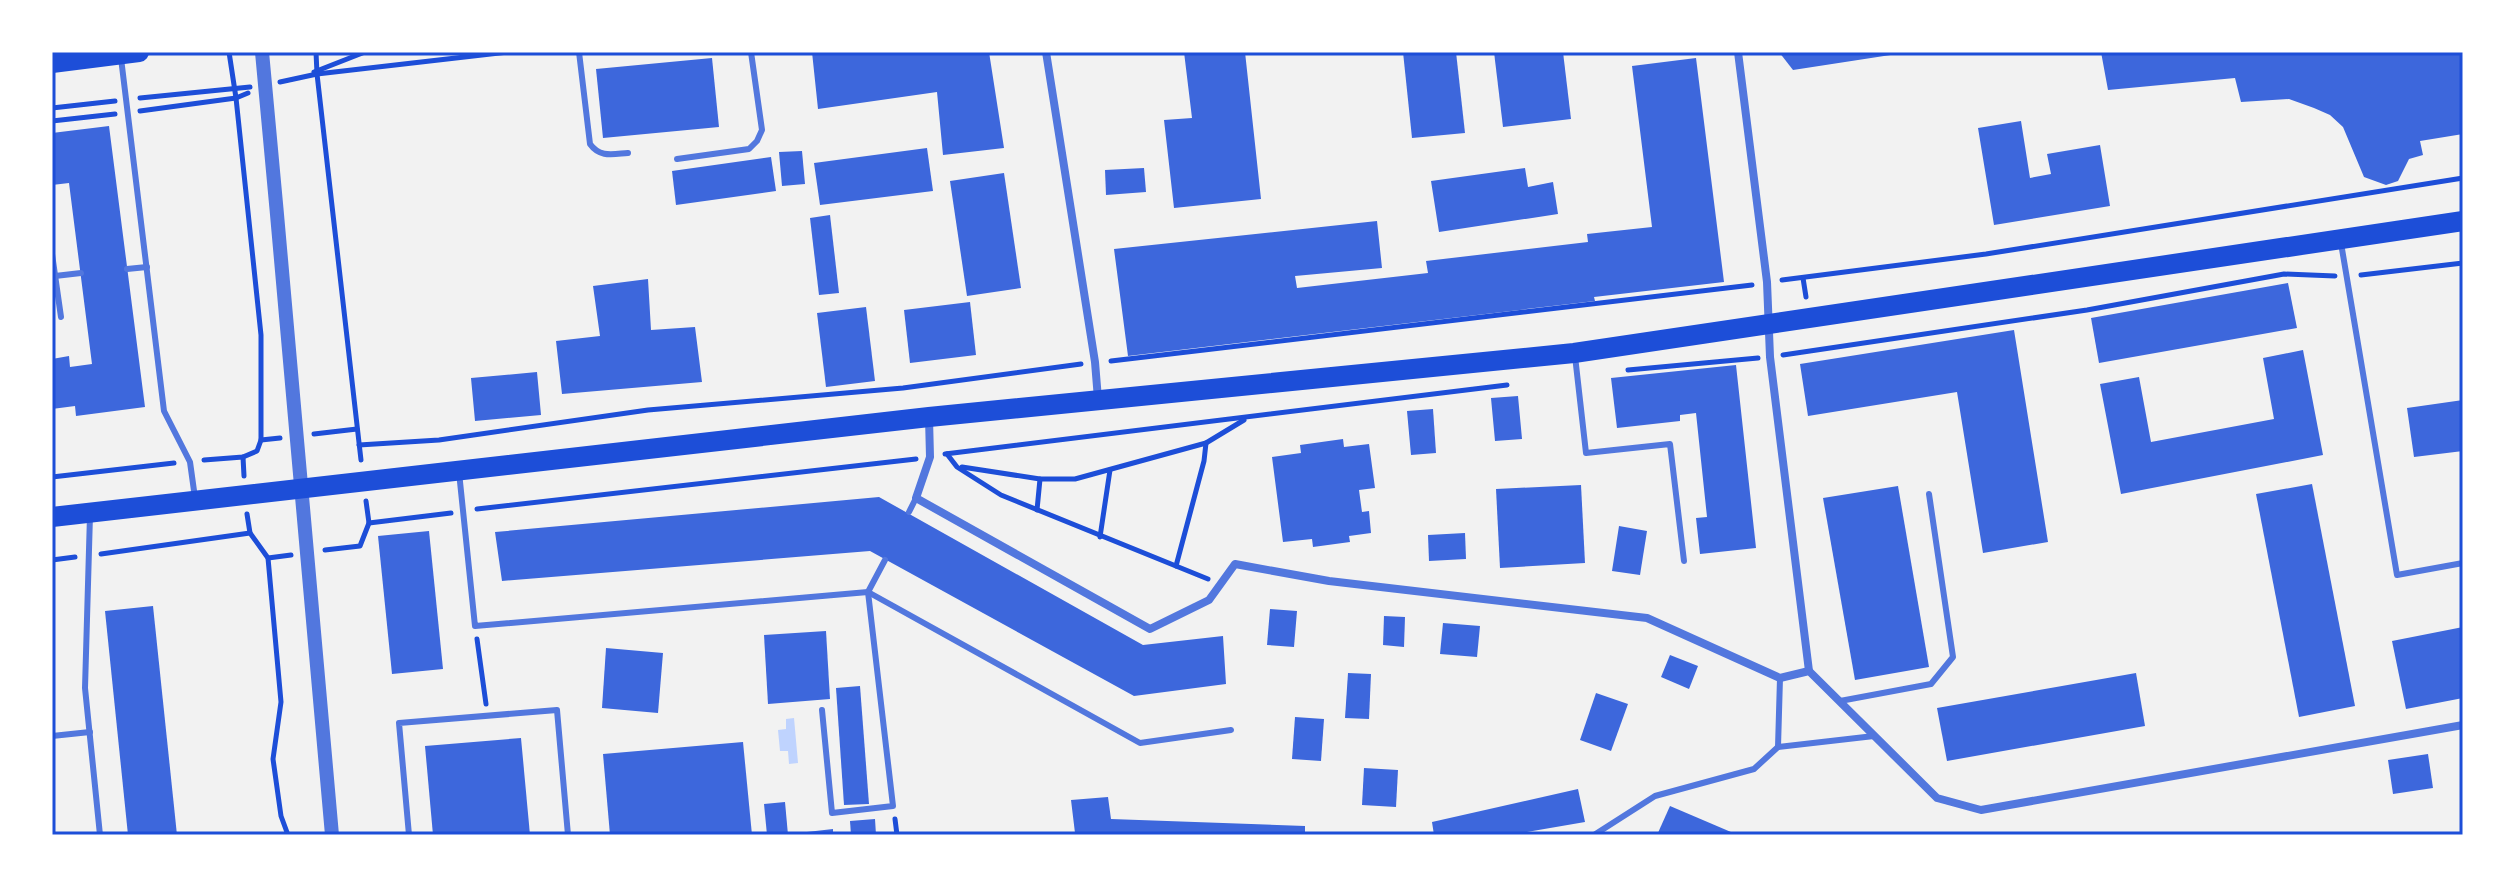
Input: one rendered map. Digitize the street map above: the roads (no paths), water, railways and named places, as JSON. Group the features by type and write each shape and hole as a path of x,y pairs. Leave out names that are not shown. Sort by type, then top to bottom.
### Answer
{"main road":[{"path":"52,63 130,53"},
{"path":"52,517 929,417 1574,353 2463,221"}],"street":[{"path":"262,52 310,552 332,835"},
{"path":"1046,52 1095,362 1098,401"},
{"path":"1738,52 1767,282 1770,357 1809,671 1937,798 1981,810 2463,725"},
{"path":"929,417 930,457 916,498 1150,629 1209,600 1235,564 1329,581 1647,618 1780,678 1809,671"}],"lane":[{"path":"579,52 590,144 604,155 628,153"},
{"path":"677,159 745,151 757,141 762,130 751,52"},
{"path":"130,53 128,99 164,411 190,462 195,500"},
{"path":"2340,239 2397,575 2463,563"},
{"path":"52,254 61,317"},
{"path":"127,269 147,267"},
{"path":"55,276 81,273"},
{"path":"1574,353 1586,453 1670,444 1684,561"},
{"path":"459,469 475,626 868,592 1140,743 1231,730"},
{"path":"1840,701 1931,684 1953,657 1929,494"},
{"path":"909,512 916,498"},
{"path":"90,512 85,688 100,835"},
{"path":"822,710 832,813 893,806 868,592 885,560"},
{"path":"1778,747 1780,678"},
{"path":"409,835 399,723 557,710 568,835"},
{"path":"52,736 90,732"},
{"path":"1594,835 1655,796 1754,769 1778,747 1874,736"}],"water":[{"path":"794,718 798,763 789,764 788,751 780,751 778,730 786,729 786,719"}]}
